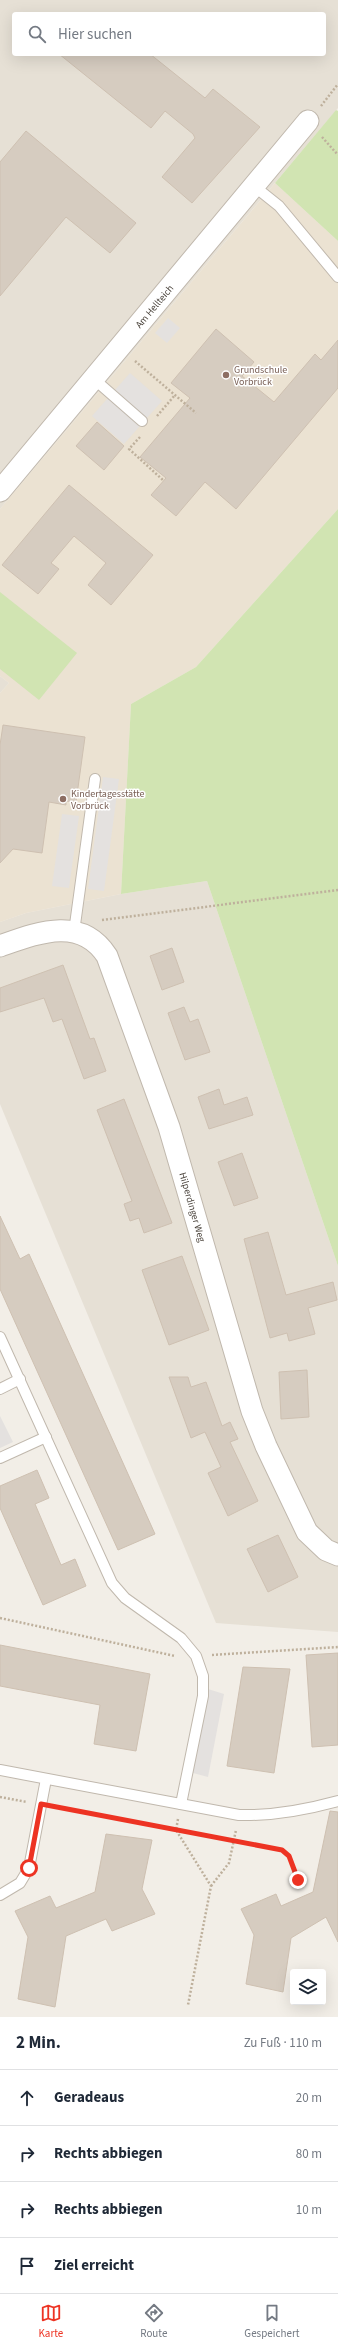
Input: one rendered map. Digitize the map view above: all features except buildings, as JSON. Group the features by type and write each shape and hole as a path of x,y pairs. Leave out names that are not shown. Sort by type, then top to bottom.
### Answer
{"street":[{"name":"Am Hellteich","path":"0,491 308,121"},
{"path":"0,946 40,933 66,930 80,933"},
{"name":"Hilperdinger Weg","path":"80,933 99,944 107,956 169,1128 252,1410 266,1446 307,1532 326,1550 338,1555"}],"lane":[{"path":"254,186 279,206 338,277"},
{"path":"94,379 146,423"},
{"path":"80,933 95,779"},
{"path":"0,1337 112,1583 125,1598 182,1638 196,1656 203,1676 203,1696 181,1804"},
{"path":"0,1389 20,1379"},
{"path":"0,1458 46,1437"},
{"path":"0,1770 239,1815 264,1816 293,1813 338,1801"},
{"path":"0,1895 20,1883 29,1868 46,1779"}],"path":[{"path":"308,121 338,84"},
{"path":"119,348 196,413"},
{"path":"164,481 129,449 146,423 175,395"},
{"path":"80,933 96,921 338,890"},
{"path":"0,1797 282,1850 289,1856 298,1880"},
{"path":"181,1804 176,1830 211,1886"},
{"path":"188,2005 211,1886 229,1863 239,1815"}],"shaded area":[{"path":"0,0 338,0 338,108 0,509"},
{"name":"Grundschule Vorbrück","path":"275,183 338,241 338,509 196,667 131,704 121,894 26,913 0,922 0,693 9,683 0,676 0,509"},
{"path":"168,318 180,328 167,343 155,333"},
{"path":"130,373 162,401 124,444 92,416"},
{"path":"0,676 9,683 0,693"},
{"path":"103,777 119,779 104,891 88,889"},
{"path":"62,814 79,816 69,888 52,886"},
{"path":"207,881 338,1266 338,1632 216,1623 0,1104 0,922 26,913 121,894"},
{"path":"0,1416 13,1442 0,1448"},
{"path":"208,1689 224,1694 208,1777 193,1773"}],"green space":[{"path":"336,110 338,111 338,241 275,183"},
{"path":"338,509 338,1266 207,881 121,894 131,704 196,667"},
{"path":"0,592 77,653 39,700 0,669"}],"place":[{"name":"Grundschule Vorbrück","path":"226,375"},
{"name":"Kindertagesstätte Vorbrück","path":"63,799"}],"route":[{"path":"29,1868 41,1804 282,1850 289,1856 298,1880"}]}
